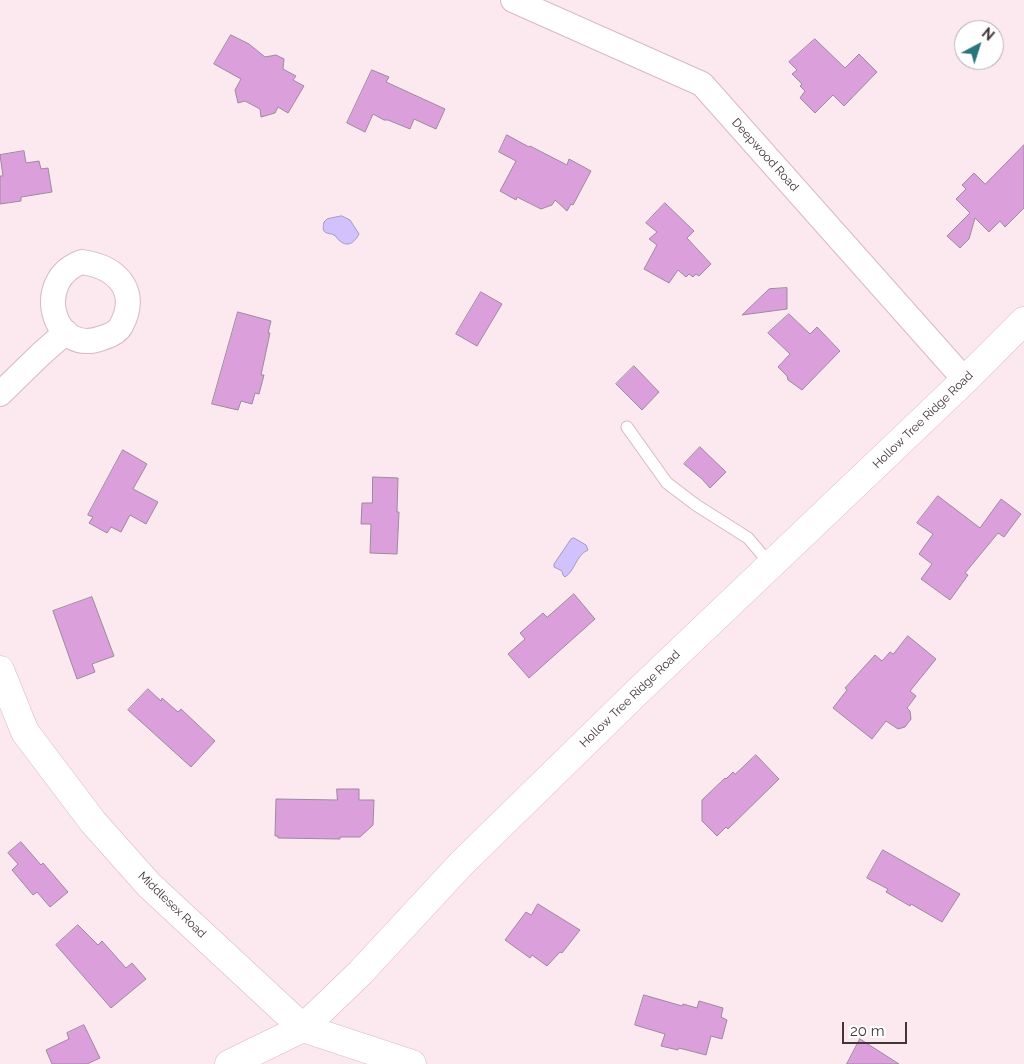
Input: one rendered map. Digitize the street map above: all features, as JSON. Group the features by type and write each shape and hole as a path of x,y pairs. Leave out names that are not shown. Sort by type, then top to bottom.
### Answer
{"street":[{"name":"Deepwood Road","path":"513,0 702,84 965,380"},
{"name":"Hollow Tree Ridge Road","path":"229,1064 303,1028 360,973 462,863 634,695 965,380 1024,321"},
{"path":"0,394 66,332"},
{"name":"Middlesex Road","path":"0,670 25,732 93,822 149,885 303,1028 412,1064"}],"lane":[{"path":"627,427 667,483 696,505 748,538 771,564"}],"shaded area":[{"path":"342,216 350,220 359,234 353,242 348,244 343,243 323,229 324,222 327,219"},
{"path":"574,538 586,545 588,550 581,555 565,577 562,571 554,567 554,564 571,539"}],"building":[{"path":"231,35 249,44 265,57 276,55 284,59 283,69 296,76 293,80 304,86 288,113 278,107 275,113 261,117 260,109 245,101 238,103 235,90 241,79 214,64"},
{"path":"815,39 845,68 859,54 877,72 844,106 833,95 815,113 800,98 805,91 800,86 802,84 792,74 797,70 789,62"},
{"path":"372,70 389,77 386,82 445,109 436,129 414,119 410,129 373,114 365,132 347,123"},
{"path":"507,135 567,165 569,159 591,171 573,205 571,204 567,211 555,200 552,205 541,209 517,197 516,200 500,191 516,161 499,152"},
{"path":"1024,145 1024,208 1005,227 1000,221 989,232 975,218 969,239 960,248 947,236 970,213 956,199 966,189 962,185 974,173 985,184"},
{"path":"24,151 26,163 39,161 41,169 48,168 52,192 21,197 21,201 0,204 0,176 3,176 0,155"},
{"path":"665,203 694,231 687,238 711,264 699,276 696,274 693,277 689,274 686,277 678,270 669,283 644,269 657,245 649,239 657,232 646,223"},
{"path":"787,288 787,309 742,315 769,289"},
{"path":"481,292 502,304 477,346 456,334"},
{"path":"238,312 271,321 261,375 264,375 259,394 255,393 252,404 241,401 238,410 212,404"},
{"path":"789,314 810,334 817,327 840,351 802,390 788,380 787,376 778,367 790,354 768,333"},
{"path":"634,366 659,392 642,410 616,384"},
{"path":"700,447 726,472 710,488 684,464"},
{"path":"123,450 147,464 133,489 158,502 146,524 130,515 121,532 111,527 107,533 89,523 93,517 88,515"},
{"path":"373,477 398,478 397,554 370,553 371,524 361,524 362,503 372,503"},
{"path":"938,496 980,528 1001,499 1021,514 1004,537 998,533 965,573 968,575 950,600 921,579 932,564 919,554 933,534 917,523"},
{"path":"574,594 595,619 529,678 508,654 525,639 520,633 543,613 547,617"},
{"path":"92,597 114,656 92,664 95,672 77,679 53,611"},
{"path":"908,636 936,659 910,691 916,696 907,708 910,711 911,719 905,727 898,729 886,721 872,739 833,708 847,690 845,688 875,655 882,661 890,652 893,654"},
{"path":"148,689 161,701 162,698 178,712 181,709 215,741 191,767 128,710"},
{"path":"756,755 779,779 728,829 726,827 717,836 702,821 702,800 725,778 733,772 735,774"},
{"path":"337,789 359,789 359,800 374,800 373,825 360,837 340,837 340,839 278,838 278,836 275,836 276,799 337,800"},
{"path":"21,842 41,865 43,863 68,892 50,907 37,892 33,895 12,870 18,864 8,853"},
{"path":"883,850 960,894 942,922 886,892 888,889 867,878"},
{"path":"538,904 580,930 562,953 560,952 547,966 532,955 530,958 505,940 526,912 531,915"},
{"path":"78,925 98,945 102,941 126,968 132,963 146,979 111,1008 56,945"},
{"path":"644,995 682,1006 683,1004 697,1008 699,1001 723,1008 721,1017 727,1020 722,1039 711,1036 706,1055 679,1048 678,1050 661,1046 665,1034 635,1025"},
{"path":"84,1025 100,1058 87,1064 52,1064 46,1050 69,1039 67,1033"},
{"path":"860,1039 899,1064 847,1064"}]}
